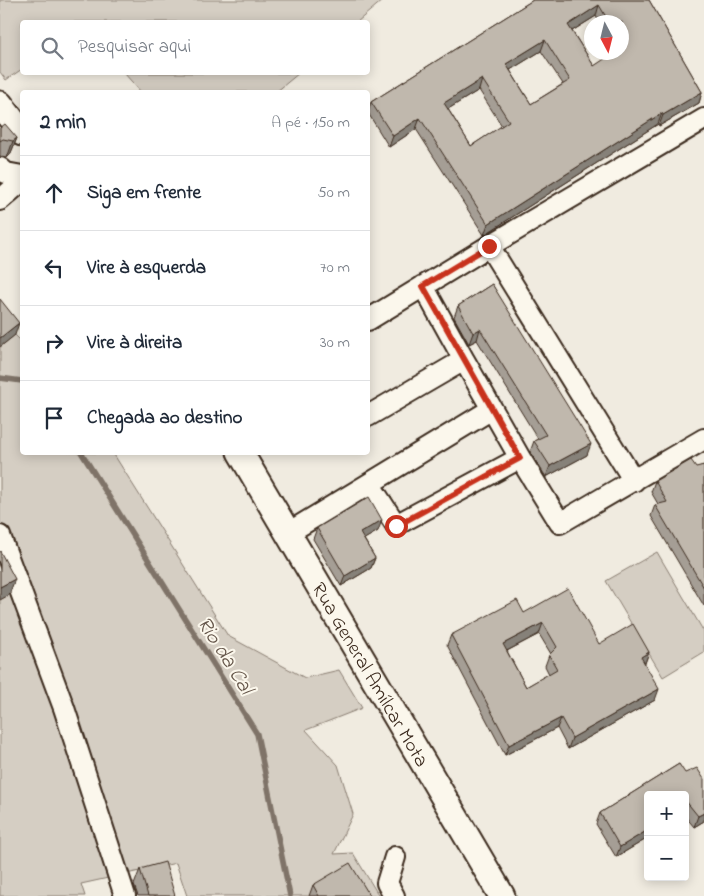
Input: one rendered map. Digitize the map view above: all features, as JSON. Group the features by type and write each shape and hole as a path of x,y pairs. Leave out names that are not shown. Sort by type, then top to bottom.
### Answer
{"main road":[{"path":"0,104 20,130"},
{"name":"Rua General Amílcar Mota","path":"242,455 501,896"}],"street":[{"path":"370,319 704,119"},
{"path":"0,168 6,173 20,176"},
{"path":"0,200 20,183"},
{"path":"489,246 634,481"},
{"path":"423,286 520,458 560,522 704,440"},
{"path":"370,415 464,360"},
{"path":"288,533 370,485 492,409"},
{"path":"370,485 396,526 520,458"},
{"path":"0,536 64,708 124,896"},
{"path":"394,896 387,883 395,857"}],"shaded area":[{"path":"0,0 383,0 359,20 20,20 20,70 6,80 0,72"},
{"path":"126,75 297,75 278,90 139,90"},
{"path":"15,335 20,340 20,455 114,455 228,636 305,678 339,670 362,708 306,730 338,765 353,814 334,854 353,853 379,896 187,896 176,863 81,884 85,896 0,896 0,347"},
{"path":"657,552 704,632 704,652 663,677 606,581"}],"building":[{"path":"533,0 649,0 702,92 663,115 662,113 488,224 420,118 393,136 371,102","holes":["545,40 570,80 531,104 506,64","482,79 509,121 471,146 444,103"]},
{"path":"5,124 17,138 13,141 3,139 0,141 0,128"},
{"path":"492,284 591,444 550,466 534,441 546,435 480,329 473,333 458,306"},
{"path":"0,299 19,323 0,338"},
{"path":"691,460 696,467 704,465 704,588 655,505 667,502 655,481"},
{"path":"369,497 382,520 360,533 375,558 345,576 317,528"},
{"path":"0,551 15,579 0,587"},
{"path":"568,588 599,644 633,624 649,652 641,657 659,689 572,738 561,718 509,745 451,635 517,600 524,613","holes":["543,623 557,647 549,655 557,669 526,687 503,644"]},
{"path":"679,764 685,773 697,768 704,779 704,813 698,816 689,805 689,791 644,791 644,832 620,847 600,813"},
{"path":"165,862 175,896 148,896 140,869"},
{"path":"350,863 370,896 319,896 313,885"}],"waterway":[{"name":"Rio da Cal","path":"0,378 20,381"},
{"name":"Rio da Cal","path":"83,455 257,734 290,896"}],"route":[{"path":"396,526 520,458 423,286 489,246"}]}
